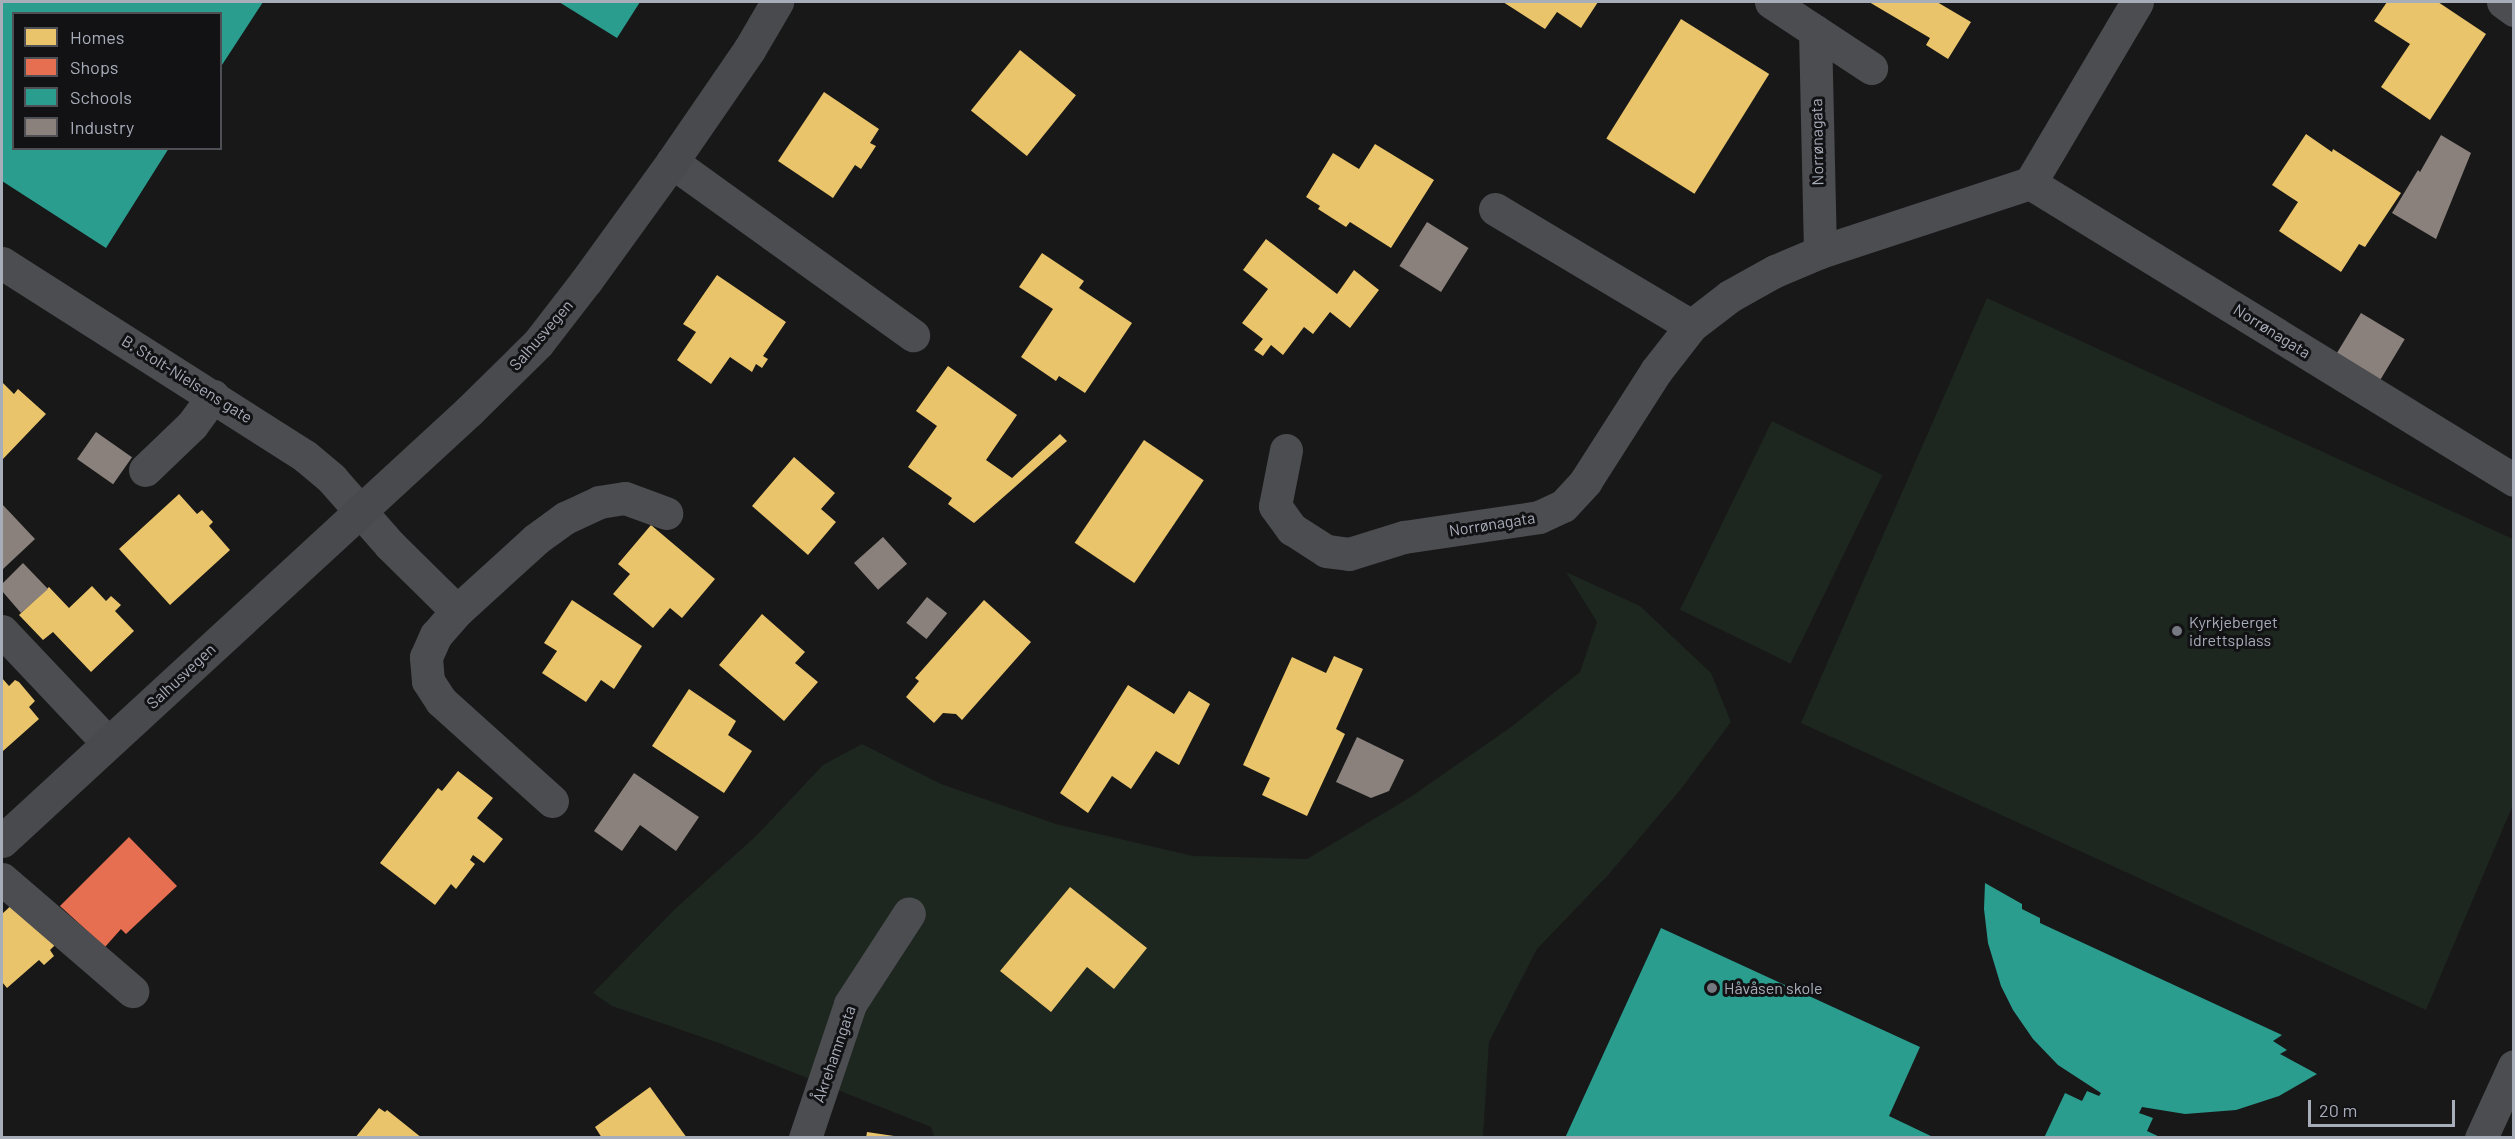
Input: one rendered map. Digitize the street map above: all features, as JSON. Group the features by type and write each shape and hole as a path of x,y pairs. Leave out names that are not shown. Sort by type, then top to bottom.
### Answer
{"main road":[{"name":"Salhusvegen","path":"2,841 360,511 538,343 672,162 749,50 777,2"}],"street":[{"path":"1771,2 1871,68"},
{"path":"2030,183 2137,2"},
{"path":"2503,2 2514,10"},
{"name":"Norrønagata","path":"1815,31 1820,252"},
{"path":"672,162 913,335"},
{"name":"Norrønagata","path":"1286,450 1275,506 1292,529 1326,551 1350,554 1404,537 1539,517 1563,506 1585,482 1656,370 1691,326 1730,296 1776,271 1820,252 2030,183 2514,480"},
{"path":"1496,209 1691,326"},
{"name":"B. Stolt-Nielsens gate","path":"2,263 305,456 332,479 360,511"},
{"path":"145,470 192,425 213,396"},
{"path":"552,801 441,701 428,681 426,657 435,635 457,611 536,539 565,518 599,502 625,498 666,513"},
{"path":"360,511 457,611"},
{"path":"2,631 108,743"},
{"path":"2,879 132,991"},
{"name":"Åkrehamngata","path":"806,1137 850,1004 909,913"},
{"path":"2481,1137 2514,1066"}],"shaded area":[{"name":"Kyrkjeberget idrettsplass","path":"1987,298 2513,539 2513,805 2426,1010 1801,723"},
{"path":"1772,421 1883,475 1790,664 1680,610"},
{"path":"1566,572 1640,606 1711,673 1731,722 1681,789 1609,874 1537,949 1489,1042 1483,1137 934,1137 931,1127 719,1043 612,1006 593,993 675,909 757,835 823,765 862,744 941,784 1056,824 1193,856 1307,859 1409,798 1511,727 1580,672 1597,622"}],"building: Homes":[{"path":"1503,2 1598,2 1581,28 1557,12 1545,29"},
{"path":"1869,2 1937,2 1971,22 1948,59 1926,45 1930,38"},
{"path":"2387,2 2438,2 2486,34 2430,120 2381,87 2410,44 2374,21"},
{"path":"1681,19 1769,74 1694,194 1606,139"},
{"path":"1020,50 1076,95 1027,156 971,111"},
{"path":"824,92 879,129 870,143 876,146 861,169 855,165 833,198 778,161"},
{"path":"2306,134 2401,193 2365,247 2359,244 2341,272 2279,231 2298,202 2272,185"},
{"path":"1375,144 1434,180 1391,248 1350,222 1346,227 1318,209 1320,206 1306,197 1333,153 1359,169"},
{"path":"1266,239 1337,294 1354,270 1379,290 1350,328 1330,312 1313,334 1304,327 1283,355 1271,345 1263,356 1254,350 1263,339 1242,323 1268,289 1243,270"},
{"path":"1042,253 1084,281 1079,288 1132,323 1085,393 1059,376 1056,381 1021,357 1053,309 1019,287"},
{"path":"717,275 786,322 763,356 768,359 762,368 756,364 752,372 730,357 711,384 677,360 696,332 683,324"},
{"path":"948,366 1017,415 986,460 1012,478 1060,434 1067,441 974,523 948,504 952,498 908,467 937,426 916,411"},
{"path":"2,382 14,394 18,389 46,414 2,460"},
{"path":"1144,440 1204,480 1134,583 1075,543"},
{"path":"794,457 835,493 821,509 836,522 808,555 752,506"},
{"path":"179,494 197,514 202,510 213,522 209,526 230,550 170,605 119,549"},
{"path":"651,525 715,579 682,618 670,608 653,628 613,594 630,574 618,564"},
{"path":"92,586 106,601 111,596 121,605 115,611 134,631 91,672 53,632 43,640 19,615 49,587 69,608"},
{"path":"572,600 642,646 614,689 601,680 586,702 542,673 557,651 544,643"},
{"path":"984,600 1031,642 962,720 956,714 943,713 934,723 906,697 919,681 915,678"},
{"path":"762,614 805,652 795,663 818,682 784,721 719,665"},
{"path":"1334,656 1363,669 1336,729 1345,734 1307,816 1262,795 1270,778 1243,765 1292,657 1326,673"},
{"path":"2,678 9,686 15,680 19,682 35,701 29,707 39,719 3,751"},
{"path":"1128,685 1174,714 1189,691 1210,704 1179,765 1156,751 1131,789 1112,776 1088,813 1060,793"},
{"path":"689,689 736,721 728,735 752,751 724,793 652,746"},
{"path":"458,771 493,798 477,818 503,839 484,863 473,855 470,860 475,864 456,889 451,884 435,905 380,863 438,788 442,791"},
{"path":"1070,887 1147,948 1114,989 1087,967 1051,1012 1000,971"},
{"path":"16,901 55,945 50,950 54,956 44,965 39,960 7,988 2,982 2,914"},
{"path":"650,1087 687,1138 602,1138 595,1127"},
{"path":"379,1108 385,1112 387,1110 422,1138 355,1138"},
{"path":"867,1132 894,1136 894,1138 866,1138"}],"building: Shops":[{"path":"129,837 177,886 126,934 121,929 105,947 60,906"}],"building: Schools":[{"path":"2,2 263,2 222,65 222,12 12,12 12,150 168,150 106,248 2,181"},
{"path":"559,2 640,2 617,38"},
{"path":"1985,883 2022,904 2022,909 2040,918 2040,923 2282,1035 2273,1041 2287,1050 2280,1054 2317,1074 2279,1096 2236,1110 2185,1114 2142,1107 2139,1113 2153,1118 2147,1131 2162,1138 2044,1138 2065,1093 2082,1101 2087,1091 2099,1096 2101,1093 2058,1065 2033,1039 2013,1010 2001,986 1988,943 1984,909"},
{"name":"Håvåsen skole","path":"1661,928 1920,1047 1889,1116 1935,1138 1565,1138"}],"building: Industry":[{"path":"2441,135 2471,153 2436,239 2392,213 2418,170 2420,172"},
{"path":"1427,222 1469,248 1441,292 1399,266"},
{"path":"2361,313 2405,339 2378,384 2334,358"},
{"path":"96,432 132,457 113,484 77,459"},
{"path":"2,504 35,539 2,570"},
{"path":"883,537 907,564 878,590 854,563"},
{"path":"23,563 48,589 21,613 2,591 2,584"},
{"path":"927,597 947,613 926,639 906,623"},
{"path":"1357,737 1404,760 1389,791 1371,798 1336,782"},
{"path":"634,773 699,817 676,851 640,825 622,851 594,831"}],"place":[{"name":"Kyrkjeberget idrettsplass","path":"2177,631"},
{"name":"Håvåsen skole","path":"1712,988"}]}
